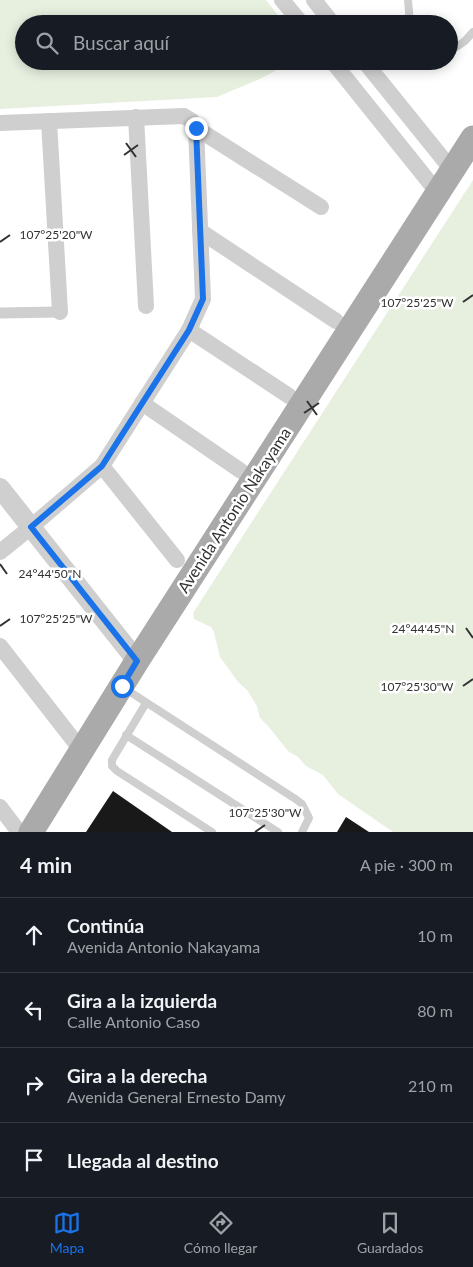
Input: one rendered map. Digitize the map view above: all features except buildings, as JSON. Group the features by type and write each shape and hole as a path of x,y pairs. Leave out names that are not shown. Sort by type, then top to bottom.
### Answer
{"main road":[{"name":"Avenida Antonio Nakayama","path":"31,832 137,661 473,138"}],"street":[{"path":"282,0 294,15"},
{"path":"314,0 326,15"},
{"path":"339,70 438,192"},
{"path":"371,70 452,170"},
{"path":"0,123 184,116 192,121 196,128 203,299 189,330 102,466 0,552"},
{"path":"136,117 146,306"},
{"path":"0,313 60,312 49,121"},
{"path":"196,128 320,207"},
{"path":"200,231 336,320"},
{"path":"189,330 289,396"},
{"path":"142,403 242,471"},
{"path":"102,466 177,560"},
{"path":"0,488 137,661"},
{"path":"0,646 82,751"},
{"path":"0,807 19,832"}],"lane":[{"path":"408,0 409,15"},
{"path":"458,46 473,32"},
{"path":"122,686 302,804 309,818 302,832"},
{"path":"146,703 112,760 114,769 212,832"},
{"path":"126,735 278,832"}],"green space":[{"path":"0,0 266,0 278,15 15,15 15,70 277,70 217,97 0,109"},
{"path":"473,180 473,832 393,832 338,794 323,775 306,766 298,757 288,751 260,718 257,706 247,690 238,682 220,657 211,627 194,619 193,613"}],"route":[{"path":"122,686 137,661 31,527 102,466 189,330 203,299 196,128"}]}
